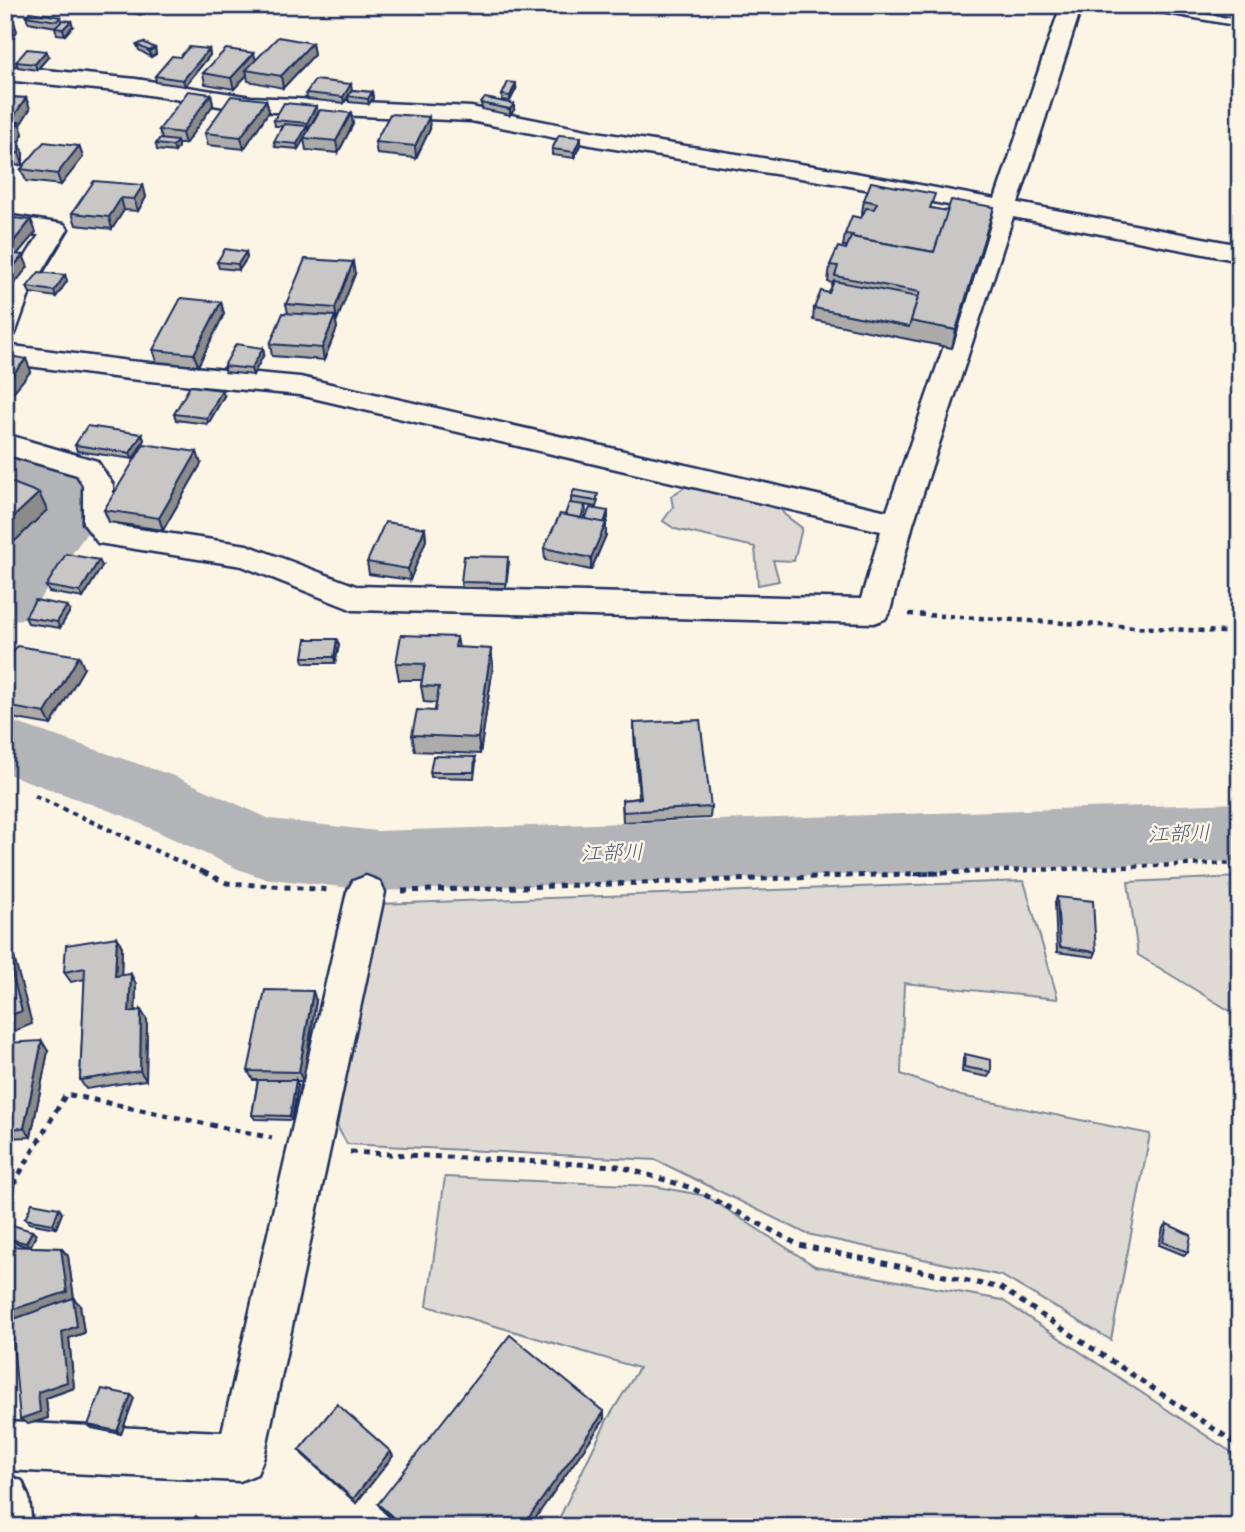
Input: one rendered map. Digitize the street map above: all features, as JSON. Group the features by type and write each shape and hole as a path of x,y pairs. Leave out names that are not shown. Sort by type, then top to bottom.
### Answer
{"street":[{"path":"5,444 87,468 99,485 98,523 108,535 247,556 353,598 874,611 898,524 1072,5"},
{"path":"5,73 136,86 251,104 471,114 596,139 839,177 1240,253"},
{"path":"5,223 55,229 17,292 5,328"},
{"path":"5,354 129,370 300,386 898,524"},
{"path":"5,1446 240,1457 366,892"},
{"path":"5,1498 8,1527"}],"lane":[{"path":"1127,5 1240,23"}],"path":[{"path":"874,611 1240,633"},
{"path":"35,796 227,883 366,892 1240,863"},
{"path":"5,1207 18,1178 66,1094 308,1146 374,1155 618,1166 692,1188 799,1245 1001,1288 1240,1446"}],"shaded area":[{"path":"687,481 767,492 785,515 802,528 794,561 773,560 779,581 758,585 755,547 675,529 663,521 673,507 671,496 685,487"},
{"path":"1240,877 1240,1017 1138,955 1128,882"},
{"path":"1024,881 1058,999 904,983 901,1074 961,1096 1150,1134 1111,1340 1002,1276 807,1234 656,1160 347,1144 337,1126 379,904"},
{"path":"445,1177 653,1186 706,1196 815,1266 1002,1300 1240,1458 1240,1527 555,1527 607,1420 639,1368 427,1306"}],"building":[{"path":"30,12 61,17 57,21 26,16"},
{"path":"5,19 13,19 5,36"},
{"path":"63,20 71,21 63,29 55,28"},
{"path":"278,37 312,43 281,76 246,70"},
{"path":"143,42 155,48 149,51 137,45"},
{"path":"189,47 209,49 183,80 155,76 172,56 180,57"},
{"path":"27,49 46,51 35,64 16,62"},
{"path":"226,49 254,53 231,78 203,73"},
{"path":"315,80 351,84 343,97 306,93"},
{"path":"508,82 516,83 510,96 502,95"},
{"path":"352,90 372,92 368,99 348,96"},
{"path":"188,91 211,94 182,133 159,130"},
{"path":"231,96 266,100 241,137 205,133"},
{"path":"5,97 26,98 12,119 5,119"},
{"path":"485,98 514,104 510,109 481,103"},
{"path":"284,103 316,106 307,123 274,120"},
{"path":"320,110 351,113 336,141 304,138"},
{"path":"390,114 429,117 415,146 375,142"},
{"path":"19,122 9,140 19,142 19,153 5,154 5,123"},
{"path":"284,124 307,126 297,144 274,142"},
{"path":"559,135 581,137 574,152 552,149"},
{"path":"159,139 177,141 173,146 156,144"},
{"path":"44,142 79,146 57,174 21,169"},
{"path":"94,181 143,185 134,199 121,198 109,217 72,213"},
{"path":"871,182 935,194 930,208 948,211 934,252 845,234 852,216 861,218 866,208 874,209 877,203 864,200"},
{"path":"951,200 994,207 956,330 910,321 920,292 835,276 838,266 830,265 838,247 846,249 851,237 934,252"},
{"path":"5,217 31,220 5,252"},
{"path":"225,249 246,252 238,264 217,262"},
{"path":"5,253 23,255 5,277"},
{"path":"305,259 353,262 335,308 286,304"},
{"path":"39,272 65,275 54,291 27,287"},
{"path":"834,281 918,297 909,327 814,308 821,291 829,293"},
{"path":"181,298 221,302 194,354 153,350"},
{"path":"283,313 335,316 322,348 270,344"},
{"path":"236,344 263,348 251,369 224,366"},
{"path":"5,355 26,359 5,384"},
{"path":"190,386 222,390 207,418 174,414"},
{"path":"87,426 142,434 130,453 75,445"},
{"path":"144,444 197,452 159,518 104,510"},
{"path":"5,480 39,493 5,525"},
{"path":"574,490 598,494 596,501 571,497"},
{"path":"569,503 585,505 581,518 565,515"},
{"path":"590,508 608,511 604,523 585,519"},
{"path":"560,514 606,523 591,558 544,548"},
{"path":"385,522 425,528 408,569 367,562"},
{"path":"66,554 99,560 80,592 46,586"},
{"path":"464,556 508,557 506,583 461,582"},
{"path":"35,600 67,606 57,622 25,617"},
{"path":"401,635 457,637 455,647 491,649 478,738 412,735 417,710 435,711 439,687 421,686 425,664 396,663"},
{"path":"306,639 337,639 334,657 303,657"},
{"path":"17,646 79,656 45,713 5,706 5,664"},
{"path":"700,720 711,807 623,812 622,800 641,798 634,723"},
{"path":"433,756 475,757 474,772 430,772"},
{"path":"1057,897 1093,901 1096,952 1060,947"},
{"path":"117,937 115,976 131,974 129,1012 141,1010 140,1071 80,1080 85,968 64,972 66,945"},
{"path":"5,947 22,1011 5,1017"},
{"path":"265,990 313,991 299,1072 248,1071"},
{"path":"42,1041 24,1128 5,1129 5,1043"},
{"path":"965,1054 991,1060 991,1072 964,1067"},
{"path":"258,1080 296,1080 290,1116 252,1115"},
{"path":"32,1203 59,1208 53,1224 25,1219"},
{"path":"1167,1224 1191,1235 1188,1252 1163,1242"},
{"path":"12,1225 32,1231 26,1243 6,1238"},
{"path":"5,1246 61,1248 67,1292 8,1311"},
{"path":"73,1298 77,1326 62,1332 67,1382 38,1392 40,1412 20,1419 11,1320"},
{"path":"510,1335 604,1412 522,1527 404,1527 378,1504"},
{"path":"102,1389 131,1395 117,1431 88,1425"},
{"path":"337,1404 390,1451 353,1499 299,1450"},
{"path":"196,1516 207,1527 187,1527"}],"waterway":[{"name":"江部川","path":"5,463 32,471 64,487 69,516 5,601"},
{"name":"江部川","path":"5,746 149,796 263,848 377,861 1240,832"}]}
